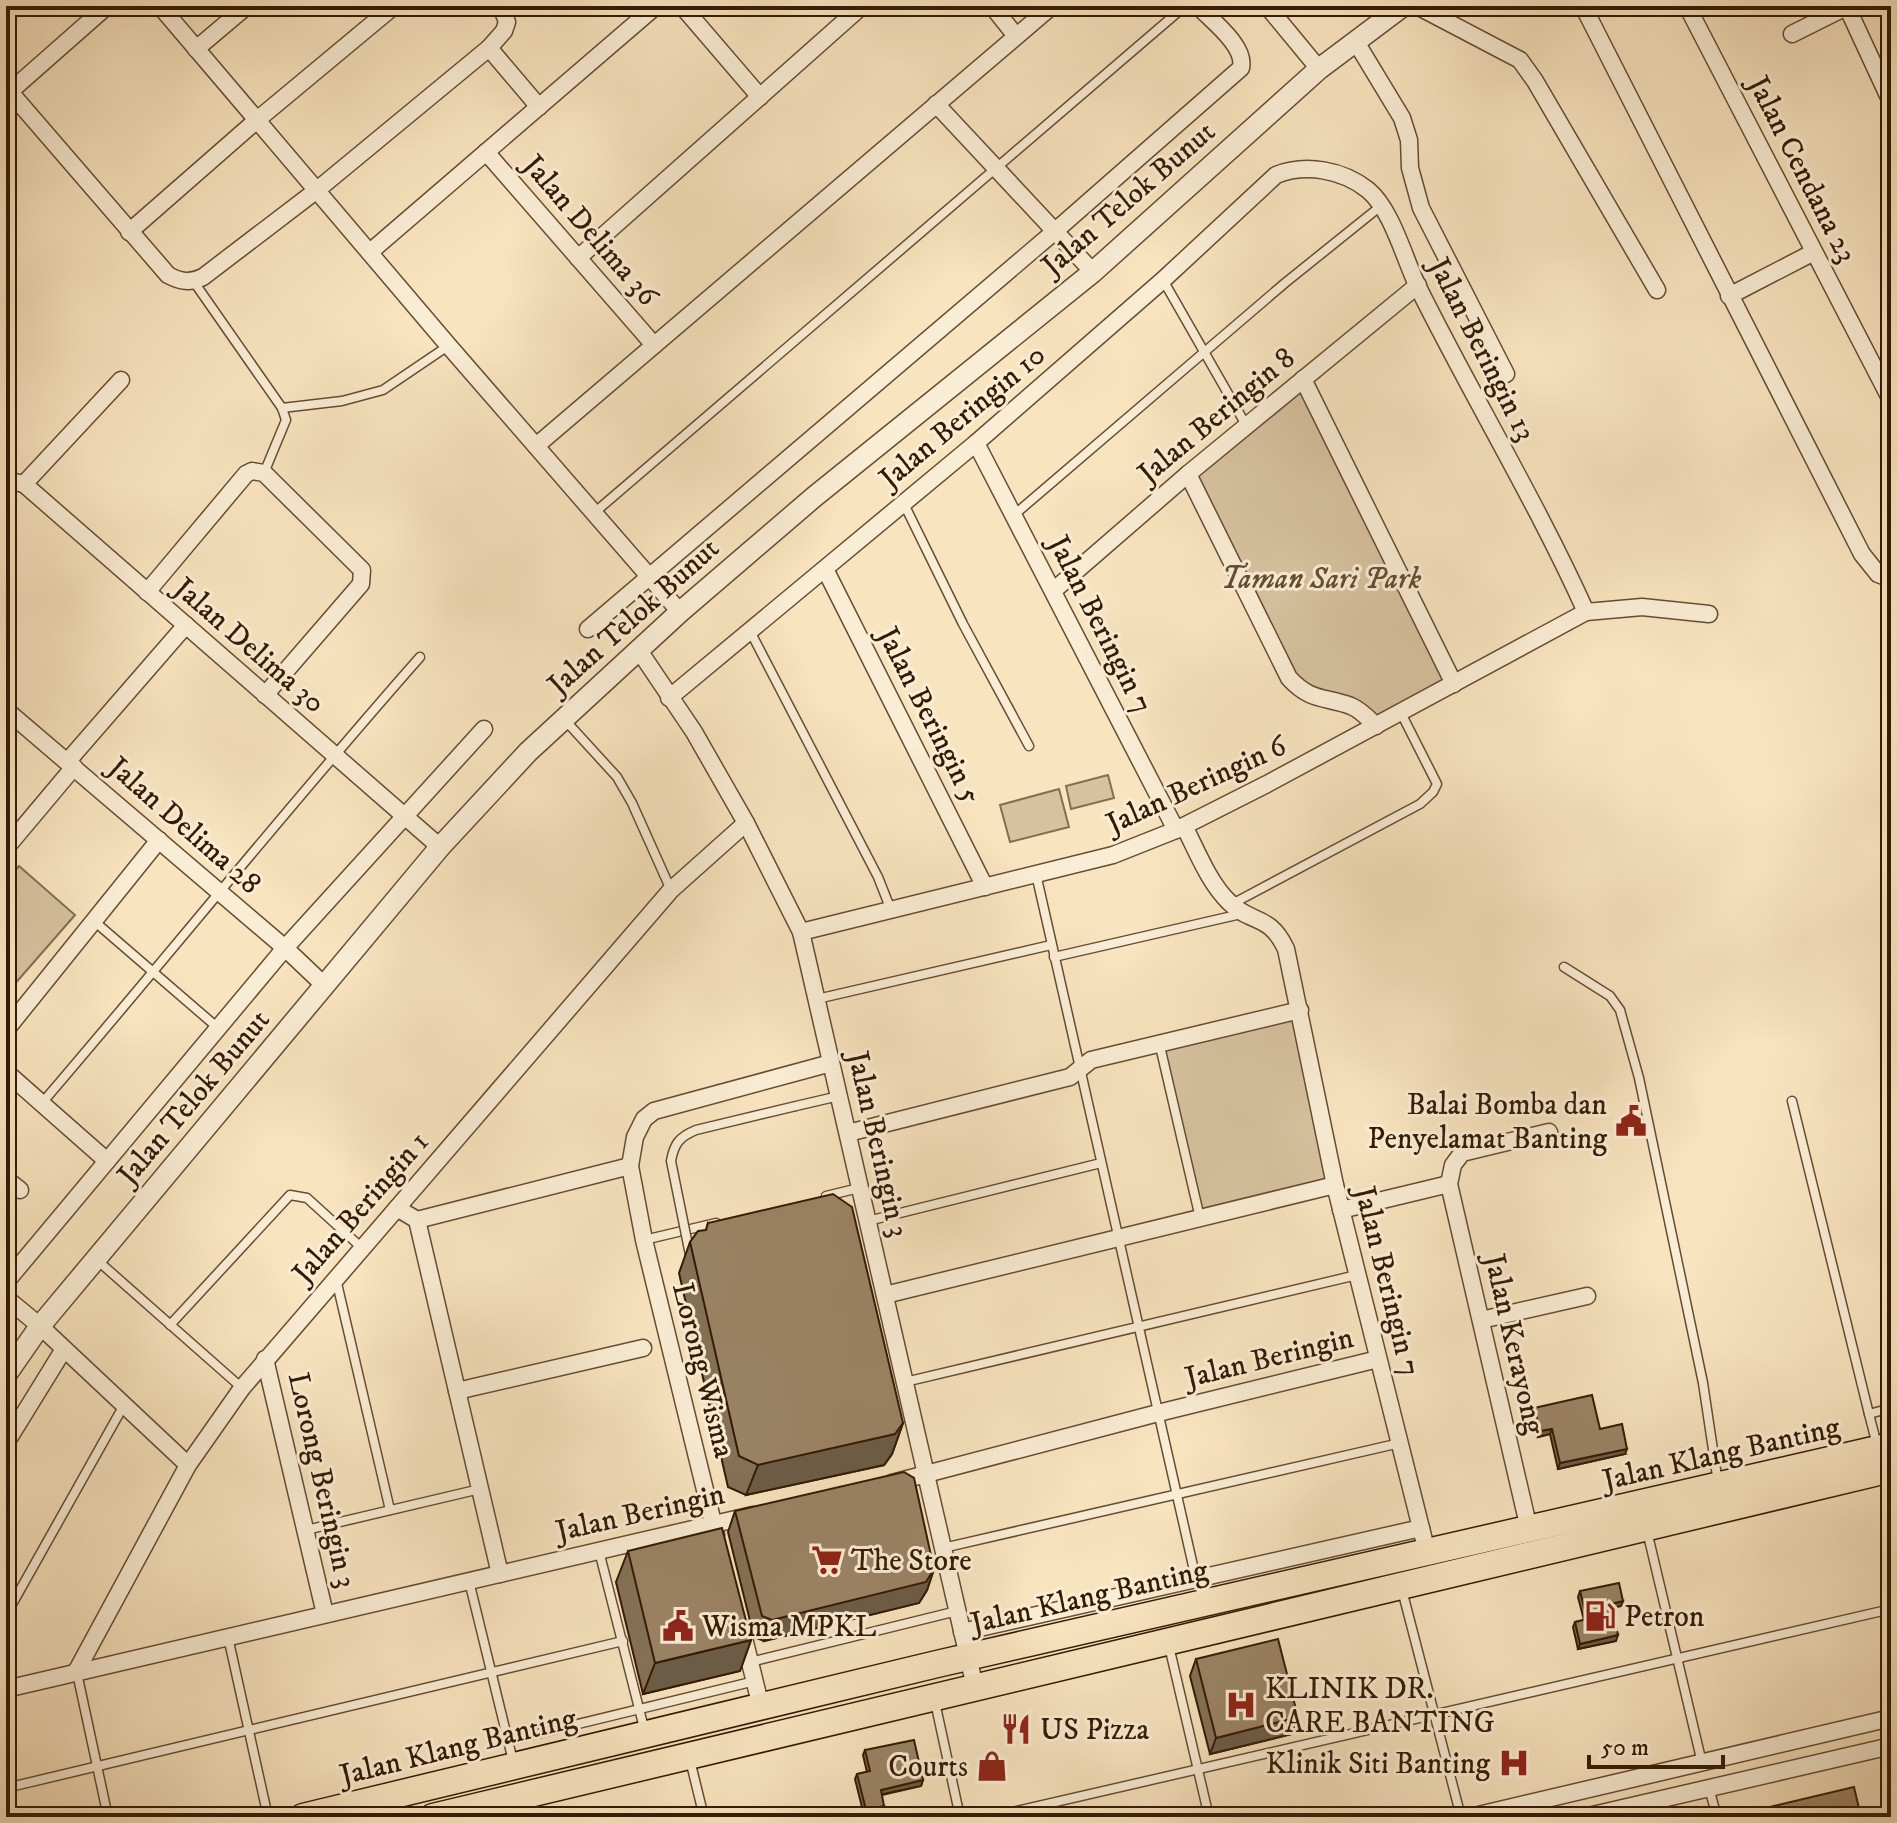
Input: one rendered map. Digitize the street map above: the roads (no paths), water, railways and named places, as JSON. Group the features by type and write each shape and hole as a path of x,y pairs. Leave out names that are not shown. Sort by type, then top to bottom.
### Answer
{"highway":[{"name":"Jalan Klang Banting","path":"303,1817 511,1754 965,1644 1424,1540 1529,1529 1722,1496 1887,1455"},
{"name":"Jalan Klang Banting","path":"445,1816 1646,1526 1722,1496"}],"street":[{"path":"107,6 8,94 168,275 176,280 194,282 317,190 489,48 504,31 507,22 501,6"},
{"path":"160,6 680,612"},
{"path":"196,49 247,6"},
{"path":"129,232 394,6"},
{"path":"682,6 760,97"},
{"path":"578,258 862,6"},
{"path":"992,6 1016,36"},
{"path":"536,446 1052,6"},
{"path":"588,629 1054,232 1241,68 1242,58 1237,49 1198,6"},
{"path":"1267,6 1319,69"},
{"name":"Jalan Telok Bunut","path":"6,1375 40,1326 440,847 528,752 638,649 814,497 1093,272 1319,69 1403,6"},
{"path":"1417,6 1520,60 1657,290"},
{"path":"1583,6 1862,554 1878,574 1891,579"},
{"name":"Jalan Cendana 23","path":"1687,6 1891,400"},
{"path":"1792,34 1848,6 1891,102"},
{"path":"370,252 539,107 646,9"},
{"path":"1356,42 1402,118 1409,140 1410,168 1421,208 1506,374"},
{"path":"489,48 539,107"},
{"path":"936,104 1093,272"},
{"name":"Jalan Delima 36","path":"486,152 654,345"},
{"name":"Jalan Beringin 13","path":"1286,171 1330,171 1349,177 1382,205 1418,285 1586,612"},
{"name":"Jalan Beringin 10","path":"669,698 976,443 1163,280 1276,175 1286,171"},
{"path":"1729,296 1814,252"},
{"name":"Jalan Beringin 8","path":"1053,591 1246,425 1418,285"},
{"path":"1303,379 1454,684"},
{"path":"6,486 15,482 24,484 121,380"},
{"name":"Jalan Beringin 7","path":"976,443 1180,828 1219,891 1238,909 1272,926 1286,949 1335,1185 1424,1540"},
{"path":"147,592 246,474 252,471 264,473 362,570 363,577 361,584 265,695"},
{"path":"1188,474 1289,678 1305,693 1352,706 1376,726"},
{"name":"Jalan Delima 30","path":"24,484 440,847"},
{"name":"Jalan Beringin 5","path":"825,569 985,887"},
{"path":"1586,612 1642,607 1709,614"},
{"name":"Jalan Beringin 6","path":"801,932 1113,855 1180,828 1586,612"},
{"path":"6,848 186,625"},
{"name":"Jalan Beringin 3","path":"638,649 694,732 746,823 801,932 975,1687"},
{"name":"Jalan Delima 28","path":"6,710 285,948 325,986"},
{"path":"6,1282 285,948 484,729"},
{"name":"Jalan Beringin 1","path":"76,1672 188,1465 242,1388 671,890 746,823"},
{"path":"6,1030 159,840"},
{"path":"848,1133 1070,1077 1091,1060 1300,1010"},
{"name":"Lorong Wisma","path":"721,1555 644,1240 630,1166 635,1137 644,1119 654,1111 831,1063"},
{"path":"6,1072 107,1161"},
{"path":"1341,1210 1450,1178 1462,1153 1549,1132"},
{"path":"397,1208 417,1220 630,1166"},
{"name":"Jalan Kerayong","path":"1450,1178 1529,1529"},
{"path":"6,1179 20,1190"},
{"path":"885,1295 1335,1185"},
{"path":"417,1220 500,1574"},
{"path":"1481,1320 1587,1296"},
{"path":"6,1298 188,1465"},
{"path":"457,1391 643,1348"},
{"path":"6,1443 64,1349"},
{"name":"Lorong Beringin 3","path":"265,1359 325,1614"},
{"name":"Jalan Beringin","path":"881,1486 1378,1359"},
{"name":"Jalan Beringin","path":"6,1689 774,1510"},
{"path":"965,1644 1196,1579 1424,1540"},
{"path":"738,1616 758,1694"},
{"path":"1470,1817 1891,1718"},
{"path":"1590,1816 1622,1813 1709,1788 1891,1746"}],"lane":[{"path":"594,513 1185,6"},
{"path":"1014,515 1285,283 1382,205"},
{"path":"1163,280 1246,425"},
{"path":"194,282 282,408 286,420 264,473"},
{"path":"282,408 342,401 383,390 448,345"},
{"path":"904,503 963,624 1029,746"},
{"path":"750,631 878,877 891,910"},
{"path":"41,1103 420,657"},
{"path":"1054,957 1238,909 1420,804 1437,784 1401,713"},
{"path":"564,718 617,777 671,890"},
{"path":"1036,874 1196,1579"},
{"path":"94,921 218,1028"},
{"path":"817,999 1051,945"},
{"path":"1564,967 1610,996 1620,1010 1639,1078 1700,1368 1722,1496"},
{"path":"1158,1042 1200,1218"},
{"path":"690,1256 671,1161 674,1146 682,1135 839,1096"},
{"path":"1792,1101 1869,1414 1887,1455"},
{"path":"868,1221 1101,1163"},
{"path":"814,1199 860,1187"},
{"path":"170,1325 290,1195 307,1198 362,1248"},
{"path":"644,1240 721,1221"},
{"path":"96,1259 242,1388"},
{"path":"905,1382 1357,1275"},
{"path":"336,1278 390,1510"},
{"path":"6,1615 124,1404"},
{"path":"1869,1414 1891,1408"},
{"path":"943,1548 1400,1443"},
{"path":"306,1530 480,1489"},
{"path":"1646,1526 1702,1763"},
{"path":"599,1551 642,1722"},
{"path":"469,1581 511,1754"},
{"path":"1401,1585 1461,1817"},
{"path":"991,1817 1891,1609"},
{"path":"750,1662 957,1611"},
{"path":"228,1637 268,1817"},
{"path":"6,1788 623,1641"},
{"path":"1168,1641 1209,1817"},
{"path":"76,1672 108,1817"},
{"path":"934,1697 960,1817"},
{"path":"689,1756 704,1817"},
{"path":"1709,1788 1717,1817"}],"place":[{"name":"Balai Bomba dan Penyelamat Banting","path":"1631,1121"},
{"name":"The Store","path":"827,1560"},
{"name":"Petron","path":"1600,1616"},
{"name":"Wisma MPKL","path":"678,1626"},
{"name":"KLINIK DR. CARE BANTING","path":"1241,1705"},
{"name":"US Pizza","path":"1016,1729"},
{"name":"Klinik Siti Banting","path":"1514,1763"},
{"name":"Courts","path":"992,1766"}],"park label":[{"name":"Taman Sari Park","path":"1321,578"}]}
